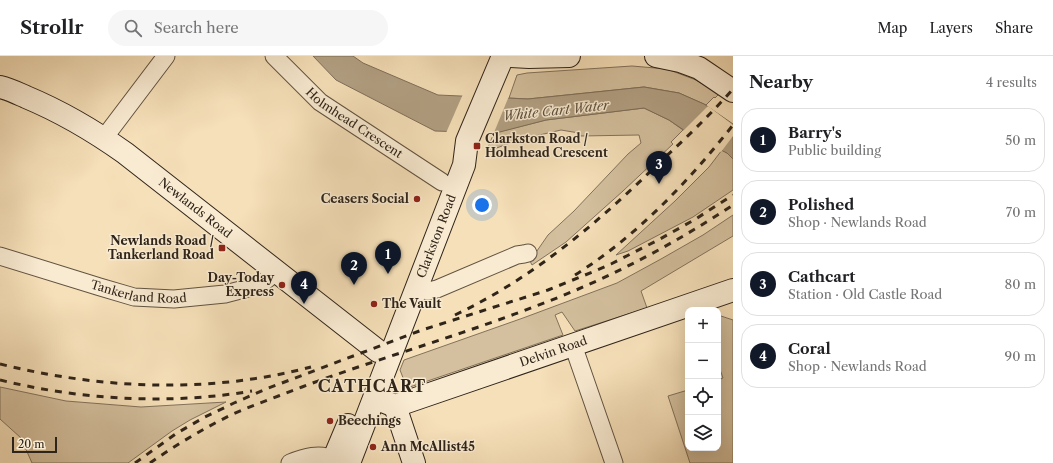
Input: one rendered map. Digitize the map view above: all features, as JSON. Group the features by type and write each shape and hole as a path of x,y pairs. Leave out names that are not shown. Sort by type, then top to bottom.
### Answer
{"main road":[{"path":"452,170 467,141 503,56"},
{"path":"511,56 569,56"},
{"path":"656,56 680,61 702,62 733,92"},
{"name":"Newlands Road","path":"0,87 39,102 88,127 104,138 131,157 378,351"},
{"name":"Clarkston Road","path":"339,462 375,398 417,288 452,170"},
{"name":"Clarkston Road","path":"339,462 378,351 452,170"},
{"name":"Delvin Road","path":"395,406 733,290"},
{"name":"Clarkston Road","path":"375,398 378,351"},
{"path":"375,398 395,406 414,463"}],"street":[{"path":"104,138 166,56"},
{"name":"Holmhead Crescent","path":"274,56 320,102 452,170"},
{"path":"417,288 428,291 438,289 517,255 528,253"},
{"name":"Tankerland Road","path":"0,256 100,288 134,297 174,299 225,294 260,286 276,272"},
{"path":"573,345 614,463"},
{"path":"290,463 317,456 327,456 339,462"}],"shaded area":[{"path":"632,66 667,69 696,80 719,94 706,105 679,93 644,87 528,99 509,98 517,75 527,73"},
{"path":"644,108 669,120 683,130 671,142 673,144 566,242 532,265 530,261 548,235 574,211 628,154 641,143 639,135 581,136 579,133 561,130 518,140 486,152 494,133 546,120"},
{"path":"722,150 733,159 733,190 693,217 628,251 616,255 675,201 709,167"},
{"path":"733,215 733,236 641,291 647,308 575,331 562,312 555,315 563,335 407,388 400,370 404,360 617,283 703,235"},
{"path":"721,316 733,320 733,463 690,463 686,451 721,451 721,379 723,378 721,372"},
{"path":"0,387 66,401 141,407 226,402 172,431 128,463 32,463 21,438 0,419"},
{"path":"685,391 685,448 668,396"}],"water":[{"name":"White Cart Water","path":"313,56 353,56 363,63 438,95 528,99 644,87 679,93 704,104 733,124 733,159 727,153 694,137 669,120 644,108 546,120 496,133 435,131 336,80"}],"pier":[{"path":"463,94 509,96 493,135 446,133"},
{"path":"708,106 733,125 733,136 721,152 708,147 682,132"}],"railway":[{"path":"455,315 511,284 538,266 589,227 688,136 733,89"},
{"path":"575,275 620,243 660,207 698,167 733,125"},
{"path":"135,463 177,433 234,403 266,389 422,330 548,290 595,271 660,239 694,220 733,195"},
{"path":"150,463 201,431 250,407 331,376 507,317 588,285 662,248 733,205"},
{"path":"0,364 77,379 155,385 194,385 234,381 272,376 311,367"},
{"path":"0,380 62,392 126,398 189,398 252,391"}],"place":[{"name":"Clarkston Road / Holmhead Crescent","path":"477,146"},
{"name":"Cathcart","path":"659,184"},
{"name":"Ceasers Social","path":"417,199"},
{"name":"Newlands Road / Tankerland Road","path":"222,248"},
{"name":"Barry's","path":"388,274"},
{"name":"Day-Today Express","path":"282,285"},
{"name":"Polished","path":"354,285"},
{"name":"Coral","path":"304,304"},
{"name":"The Vault","path":"374,304"},
{"name":"Beechings","path":"330,421"},
{"name":"Ann McAllist45","path":"373,447"}],"district":[{"name":"CATHCART","path":"372,386"}]}
